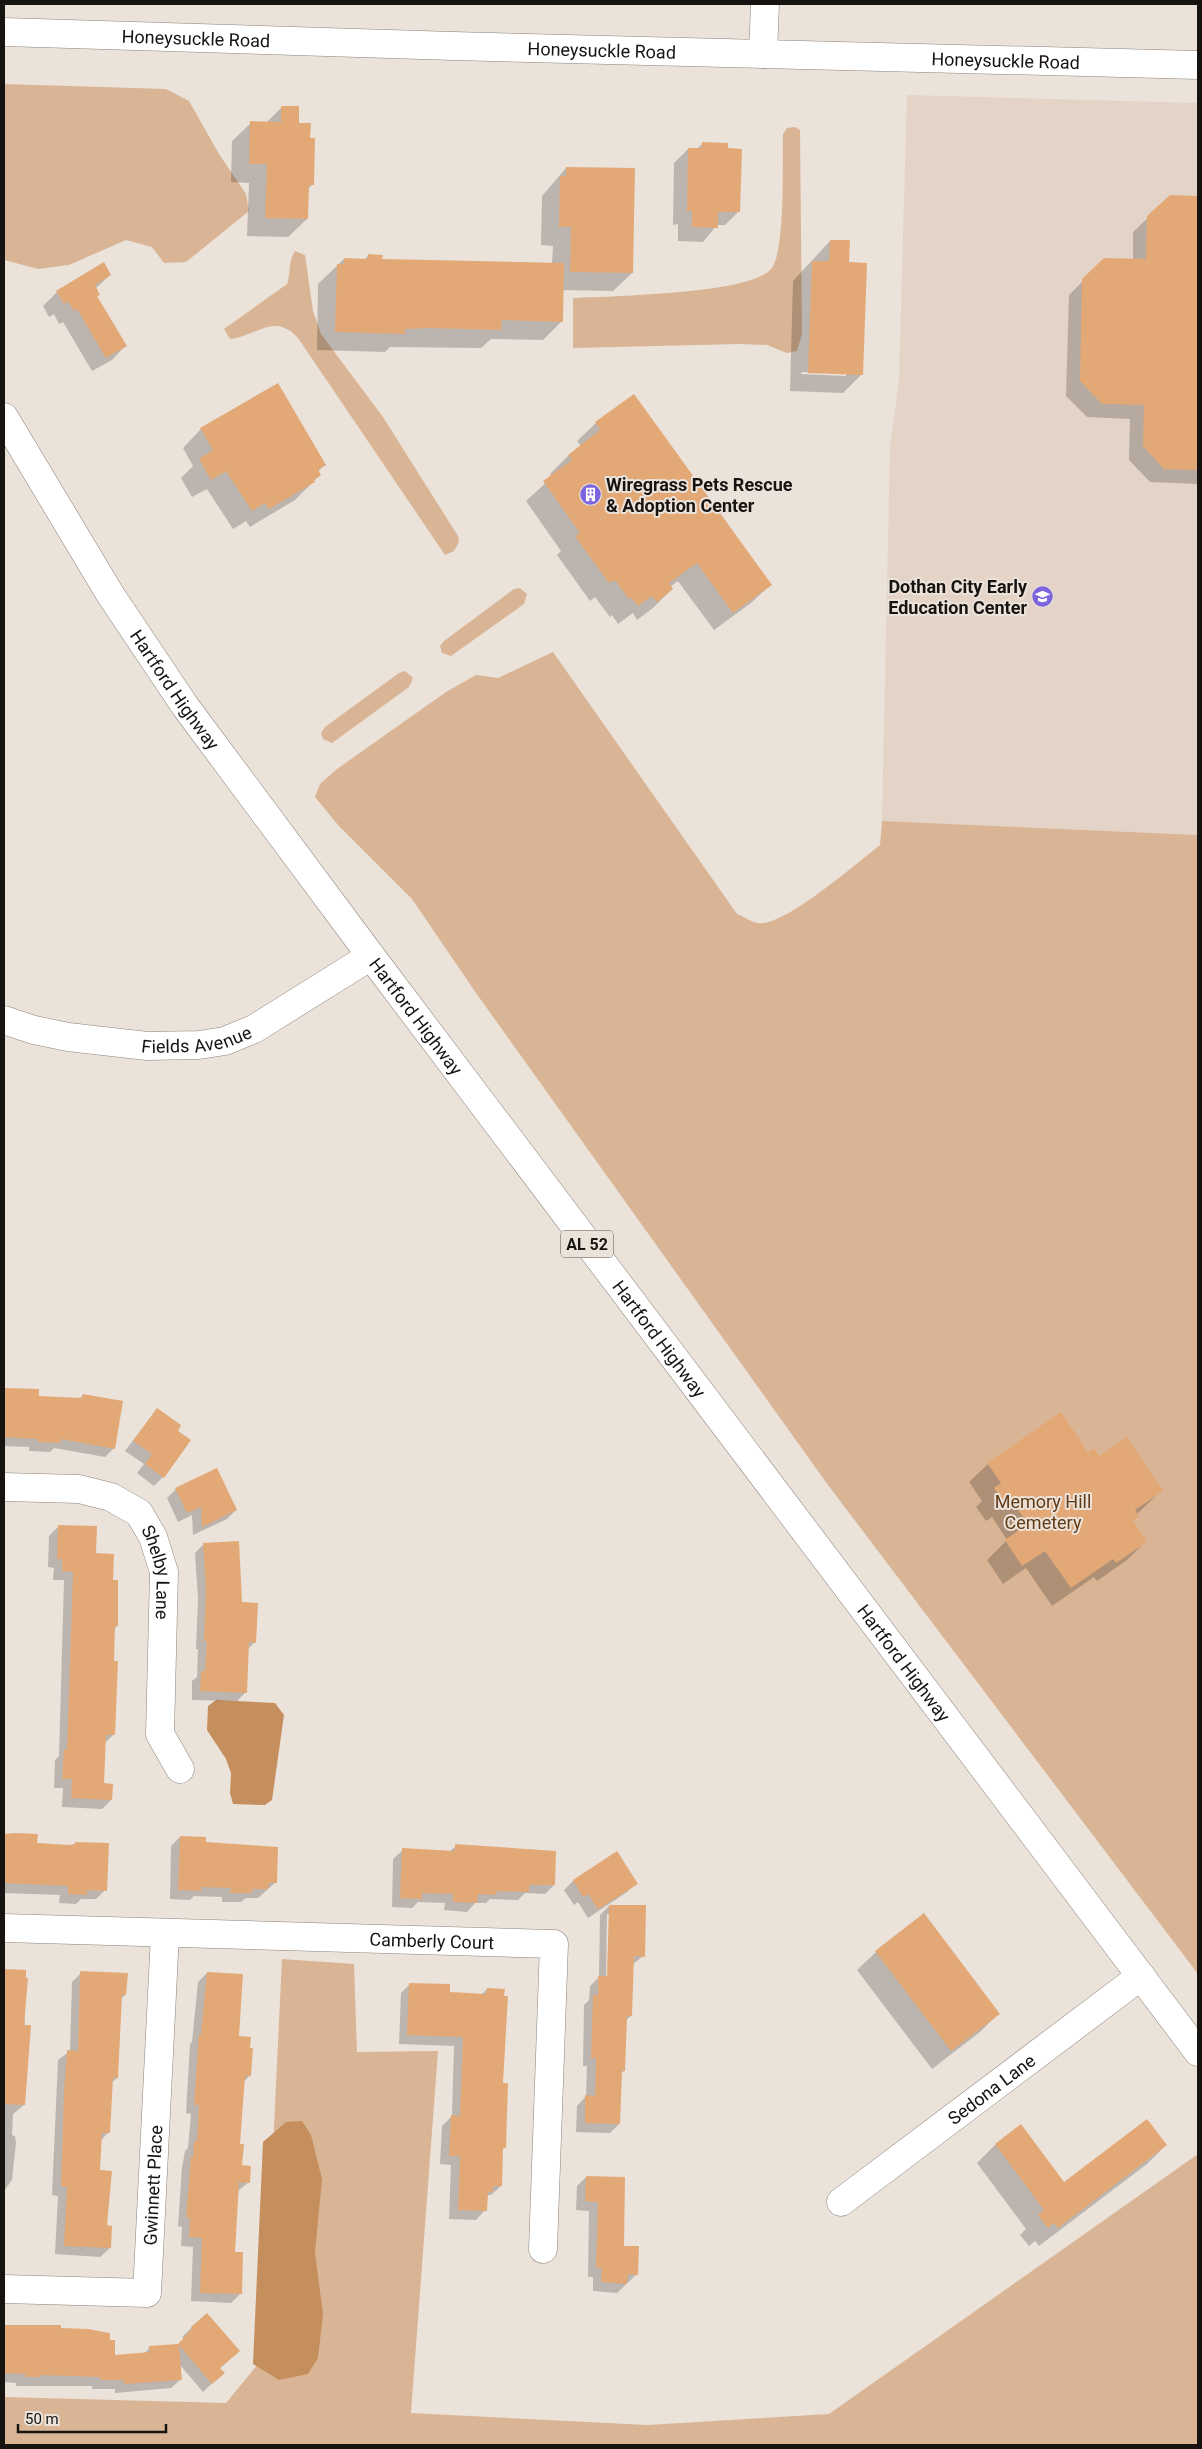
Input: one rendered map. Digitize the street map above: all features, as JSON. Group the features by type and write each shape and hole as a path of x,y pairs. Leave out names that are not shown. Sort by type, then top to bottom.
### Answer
{"main road":[{"path":"763,54 765,4"},
{"name":"Honeysuckle Road","path":"4,32 1198,65"},
{"name":"Hartford Highway","path":"4,417 110,594 185,706 371,956 1198,2052"},
{"name":"Fields Avenue","path":"4,1020 34,1030 68,1037 147,1046 199,1045 225,1041 254,1029 371,956"},
{"name":"Shelby Lane","path":"4,1487 79,1489 111,1497 139,1512 153,1537 164,1572 160,1734 180,1769"},
{"name":"Camberly Court","path":"4,1928 554,1944 543,2249"},
{"name":"Gwinnett Place","path":"4,2289 147,2293 165,1934"},
{"name":"Sedona Lane","path":"841,2202 1141,1976"}],"shaded area":[{"name":"Dothan City Early Education Center","path":"907,95 1198,103 1198,835 882,821 890,447 899,380"},
{"path":"216,1700 275,1703 284,1715 272,1800 265,1805 233,1804 230,1793 231,1773 226,1759 207,1730 208,1706"},
{"path":"302,2121 311,2135 322,2179 315,2253 323,2314 318,2358 308,2374 279,2380 253,2364 263,2142 286,2122"}],"green space":[{"path":"4,84 166,89 189,101 219,154 246,194 249,211 186,262 164,263 152,247 126,240 69,265 38,269 4,260"},
{"path":"795,127 800,130 802,334 797,351 787,353 767,345 740,344 573,348 573,298 646,295 709,289 736,284 758,277 771,269 776,259 781,226 783,134 787,128"},
{"path":"295,251 305,255 313,311 321,334 383,417 458,536 459,542 454,551 445,555 298,338 289,330 273,326 230,339 224,329 287,284 291,259"},
{"path":"520,588 527,594 524,604 451,656 442,653 440,646 444,641 514,589"},
{"name":"Memory Hill Cemetery","path":"553,652 737,914 758,923 770,922 802,905 880,845 882,821 1198,835 1198,1974 828,1485 476,993 412,899 338,825 315,797 320,784 337,769 446,692 476,675 498,678"},
{"path":"405,671 413,678 409,687 332,743 323,739 321,733 325,727 399,673"},
{"path":"282,1959 354,1964 357,2052 438,2051 411,2413 647,2425 829,2414 1198,2154 1198,2445 4,2445 4,2397 226,2403 263,2358"}],"building":[{"path":"281,106 299,106 299,123 311,123 310,138 315,138 314,185 309,185 308,219 265,218 267,164 249,164 250,121 281,122"},
{"path":"702,142 728,143 728,148 742,149 740,212 718,212 718,228 692,227 692,211 687,211 688,148 702,148"},
{"path":"566,167 635,168 633,273 570,272 571,227 559,227 560,176 566,176"},
{"path":"1170,195 1198,196 1198,470 1164,469 1143,446 1144,405 1102,404 1080,381 1082,279 1104,258 1146,259 1147,216"},
{"path":"830,240 850,240 849,262 867,263 863,375 808,373 812,261 829,261"},
{"path":"368,254 383,255 382,259 564,263 563,322 502,320 501,330 428,328 405,329 405,334 335,332 337,264 344,264 344,258 367,259"},
{"path":"104,262 111,275 95,285 100,295 97,296 127,346 106,358 77,309 74,311 68,301 64,304 56,291"},
{"path":"278,383 326,465 318,470 321,475 314,480 315,482 269,509 265,503 252,511 226,471 211,480 199,459 213,450 200,428"},
{"name":"Wiregrass Pets Rescue & Adoption Center","path":"634,394 772,585 733,613 697,563 669,583 673,589 657,602 652,596 638,606 631,597 629,599 615,580 609,583 575,536 580,533 543,481 572,460 568,455 600,430 595,422"},
{"path":"4,1388 39,1389 39,1396 82,1398 83,1394 123,1401 115,1449 61,1439 60,1443 38,1442 38,1439 4,1437"},
{"path":"157,1408 181,1425 178,1431 191,1440 164,1478 145,1464 152,1454 133,1441"},
{"path":"1061,1412 1088,1452 1094,1448 1099,1456 1127,1437 1163,1491 1135,1510 1139,1516 1133,1520 1147,1542 1116,1563 1113,1559 1071,1588 1045,1551 1022,1566 1005,1540 1028,1524 1011,1500 1005,1504 994,1488 1001,1483 987,1463"},
{"path":"217,1468 237,1510 202,1527 201,1507 187,1513 175,1488"},
{"path":"58,1525 97,1526 96,1553 114,1554 113,1580 118,1580 118,1626 115,1626 114,1661 118,1661 115,1735 106,1735 104,1783 113,1784 112,1800 71,1798 72,1779 62,1779 64,1749 67,1750 73,1572 62,1571 62,1559 57,1559"},
{"path":"239,1541 242,1602 258,1603 256,1643 249,1642 247,1693 200,1691 201,1671 205,1671 207,1641 204,1641 206,1589 203,1543"},
{"path":"4,1834 38,1834 37,1843 70,1845 75,1844 75,1842 109,1843 107,1891 87,1890 87,1895 68,1894 68,1886 4,1883"},
{"path":"180,1836 206,1837 206,1842 278,1847 277,1883 269,1883 268,1889 252,1889 252,1893 230,1893 231,1888 201,1887 201,1891 178,1890"},
{"path":"455,1844 556,1851 555,1885 529,1885 529,1892 497,1891 496,1895 478,1894 477,1903 453,1902 453,1894 422,1893 422,1899 400,1898 402,1848 455,1851"},
{"path":"617,1851 638,1884 598,1909 588,1894 583,1897 573,1880"},
{"path":"609,1905 646,1905 645,1957 634,1956 632,2016 627,2016 625,2071 622,2071 620,2124 585,2123 585,2095 595,2096 596,2058 591,2058 593,1995 598,1995 598,1976 607,1976"},
{"path":"924,1913 1000,2014 951,2051 875,1951"},
{"path":"4,1969 26,1970 26,1978 28,1978 24,2025 31,2025 25,2105 4,2104"},
{"path":"80,1971 128,1973 126,1995 122,1995 118,2078 113,2078 110,2133 102,2133 100,2170 112,2171 107,2225 112,2226 111,2248 64,2246 67,2187 61,2186 64,2093 67,2050 78,2051"},
{"path":"207,1972 243,1974 239,2036 251,2037 250,2048 253,2048 251,2076 245,2076 240,2144 244,2144 242,2165 251,2166 250,2183 239,2182 235,2252 243,2252 242,2294 200,2293 202,2238 189,2237 190,2218 186,2217 191,2157 193,2158 194,2141 197,2141 199,2105 194,2105 199,2034 201,2034"},
{"path":"409,1983 450,1984 450,1992 486,1994 487,1988 505,1989 504,1996 508,1996 503,2083 508,2083 506,2148 503,2148 502,2186 493,2186 493,2192 488,2192 487,2211 458,2210 460,2156 449,2156 451,2115 460,2116 463,2037 407,2035"},
{"path":"1147,2119 1167,2145 1058,2228 1054,2223 1048,2228 1038,2215 1044,2210 995,2144 1021,2124 1064,2182"},
{"path":"586,2176 625,2177 624,2246 639,2246 638,2275 628,2274 627,2284 601,2282 602,2268 596,2268 598,2202 585,2201"},
{"path":"207,2313 240,2351 220,2368 225,2373 212,2384 179,2345 182,2380 124,2384 124,2380 100,2380 100,2377 41,2375 41,2377 25,2377 25,2374 4,2373 4,2325 61,2325 61,2328 88,2329 110,2333 110,2340 115,2340 115,2355 150,2352 149,2346 178,2344 192,2329 191,2327"}],"place":[{"name":"Wiregrass Pets Rescue & Adoption Center","path":"590,494"},
{"name":"Dothan City Early Education Center","path":"1043,596"}]}
